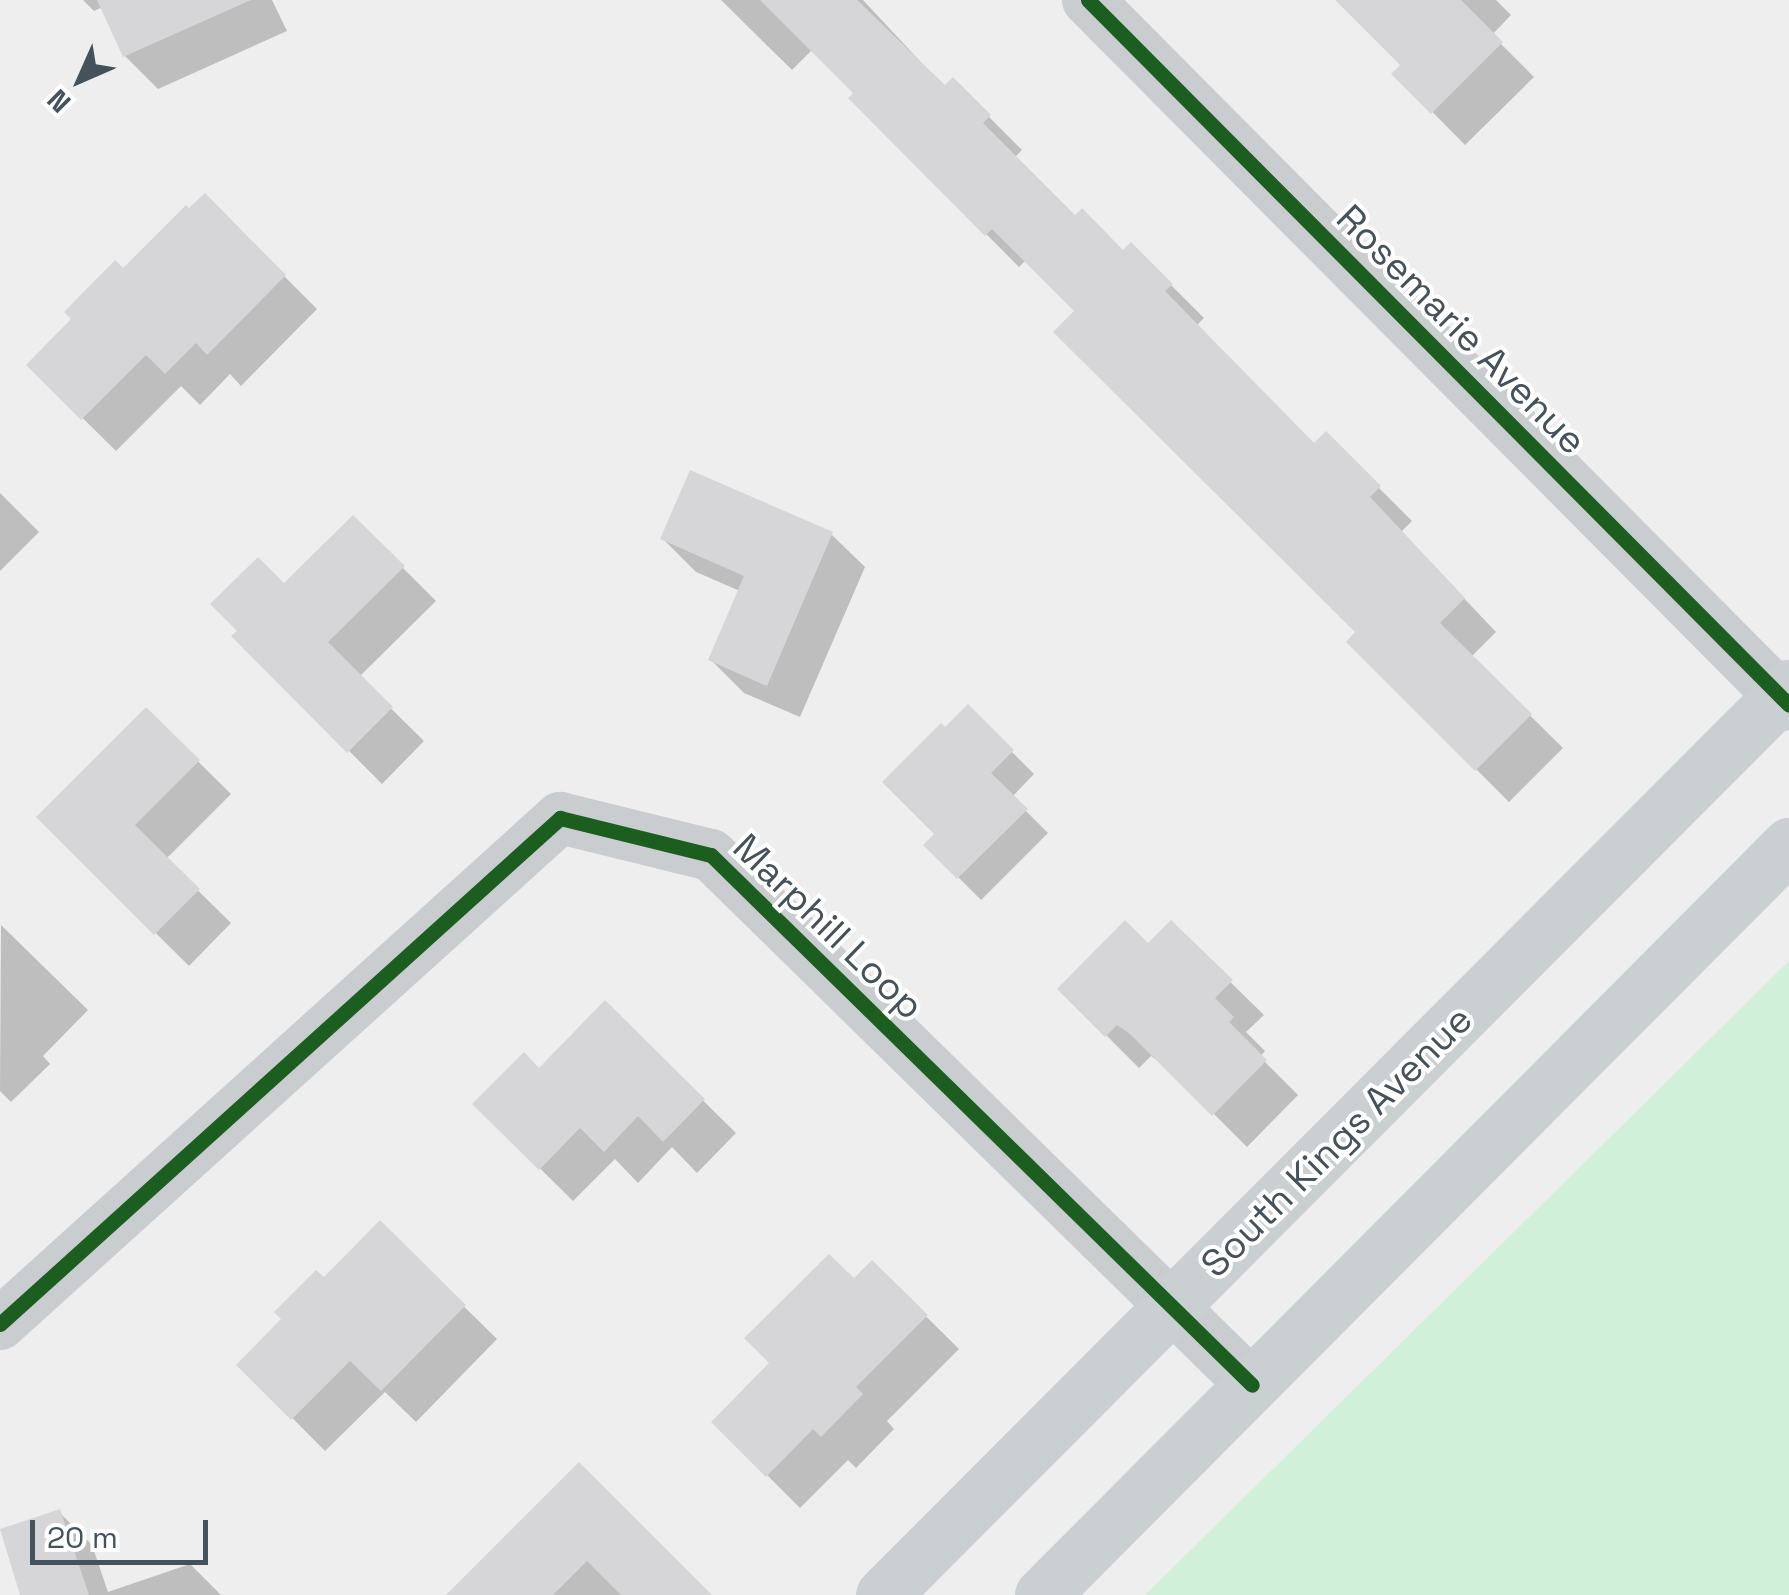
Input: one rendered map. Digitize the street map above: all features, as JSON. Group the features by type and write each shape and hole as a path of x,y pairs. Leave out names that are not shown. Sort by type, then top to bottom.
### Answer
{"main road":[{"name":"South Kings Avenue","path":"883,1595 1786,696"},
{"path":"1042,1595 1789,845"}],"street":[{"name":"Rosemarie Avenue","path":"1088,0 1786,696"},
{"name":"Marphill Loop","path":"0,1324 560,818 711,855 1252,1385"}],"green space":[{"path":"1789,961 1789,1595 1145,1595"}],"building":[{"path":"97,0 251,0 123,57"},
{"path":"760,0 857,0 945,85 953,77 991,115 983,123 1075,215 1082,208 1123,250 1131,242 1173,284 1165,291 1314,443 1326,431 1381,486 1370,497 1465,598 1440,623 1532,714 1475,771 1346,642 1355,632 1053,332 1074,311 992,229 985,236 848,98 853,93"},
{"path":"1335,0 1461,0 1503,42 1431,114 1391,74 1400,65"},
{"path":"205,193 286,275 207,355 196,343 165,374 146,355 81,420 26,365 71,319 64,312 115,260 123,268 186,205 189,208"},
{"path":"690,470 833,532 767,686 708,660 744,576 660,539"},
{"path":"353,515 405,566 328,642 393,707 347,753 231,636 237,631 210,604 258,557 284,583"},
{"path":"968,704 1014,750 991,773 1028,809 957,879 923,845 934,834 882,782 941,723 945,727"},
{"path":"146,707 200,760 135,825 200,889 154,935 36,817"},
{"path":"1125,920 1148,943 1171,920 1233,980 1215,998 1234,1017 1229,1022 1267,1060 1212,1116 1130,1034 1117,1025 1105,1037 1057,989"},
{"path":"605,1000 705,1099 663,1142 638,1116 604,1152 580,1128 539,1170 472,1104 524,1052 539,1068"},
{"path":"380,1220 466,1305 381,1391 350,1361 291,1420 236,1365 281,1319 274,1312 316,1270 324,1277"},
{"path":"829,1254 854,1278 872,1260 928,1315 856,1387 863,1394 821,1437 813,1429 766,1477 711,1422 769,1363 744,1338"},
{"path":"579,1462 712,1595 621,1595 587,1561 553,1595 446,1595"},
{"path":"60,1509 89,1595 20,1595 0,1529"}],"cycle path":[{"path":"1088,0 1789,705"},
{"path":"0,1324 560,818 711,855 1252,1385"}]}
